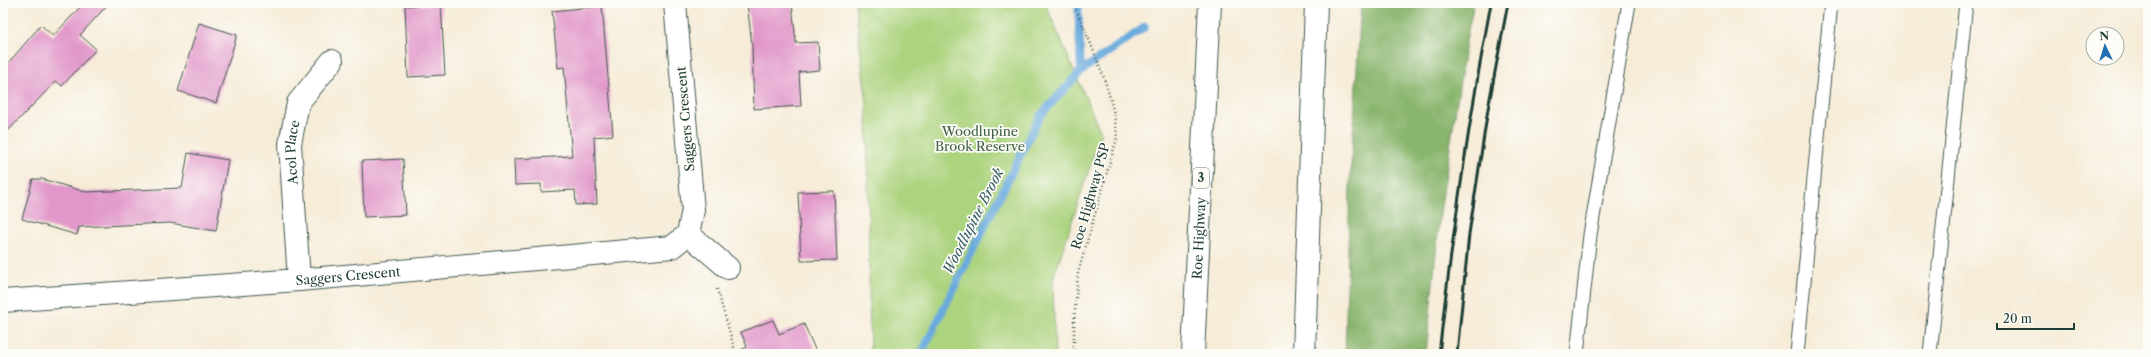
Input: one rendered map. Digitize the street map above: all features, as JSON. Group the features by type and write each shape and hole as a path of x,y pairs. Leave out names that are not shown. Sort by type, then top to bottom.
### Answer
{"main road":[{"name":"Saggers Crescent","path":"3,301 300,280 672,247 688,234 693,210 675,3"},
{"name":"Roe Highway","path":"1193,354 1210,3"},
{"path":"1304,354 1316,3"},
{"name":"Acol Place","path":"300,280 290,144 298,104 332,61"},
{"path":"688,234 721,263"}],"lane":[{"path":"1577,354 1590,235 1629,3"},
{"path":"1797,354 1831,3"},
{"path":"1930,354 1966,3"}],"path":[{"name":"Roe Highway PSP","path":"1074,354 1074,322 1078,274 1117,138 1116,117 1107,86 1076,9 1076,3"},
{"path":"721,263 718,296 736,354"}],"green space":[{"name":"Woodlupine Brook Reserve","path":"855,3 1045,3 1101,133 1053,279 1055,354 870,354 867,106"},
{"path":"1361,3 1474,3 1467,35 1440,213 1426,354 1345,354 1350,184"}],"building":[{"path":"84,3 109,3 80,35 96,49 62,86 56,81 3,136 3,69 41,25 53,36"},
{"path":"747,3 792,3 796,43 818,42 820,70 799,72 801,106 754,109 752,45"},
{"path":"441,4 445,75 408,77 405,6"},
{"path":"602,6 613,135 594,137 597,204 576,205 575,190 541,192 541,184 515,185 514,159 572,156 564,67 558,68 552,11"},
{"path":"199,23 237,35 216,103 178,91"},
{"path":"188,153 228,160 216,231 170,223 79,227 77,235 22,219 33,179 42,179 86,192 182,188"},
{"path":"403,159 406,215 364,217 362,161"},
{"path":"834,191 837,260 801,261 798,192"},
{"path":"773,320 779,334 804,324 817,354 733,354 747,347 741,332"}],"waterway":[{"path":"1078,3 1081,71"},
{"name":"Woodlupine Brook","path":"921,354 1040,116 1081,71 1145,27"}],"railway":[{"path":"1439,354 1462,178 1475,91 1491,3"},
{"path":"1457,354 1469,234 1488,109 1508,3"}]}
